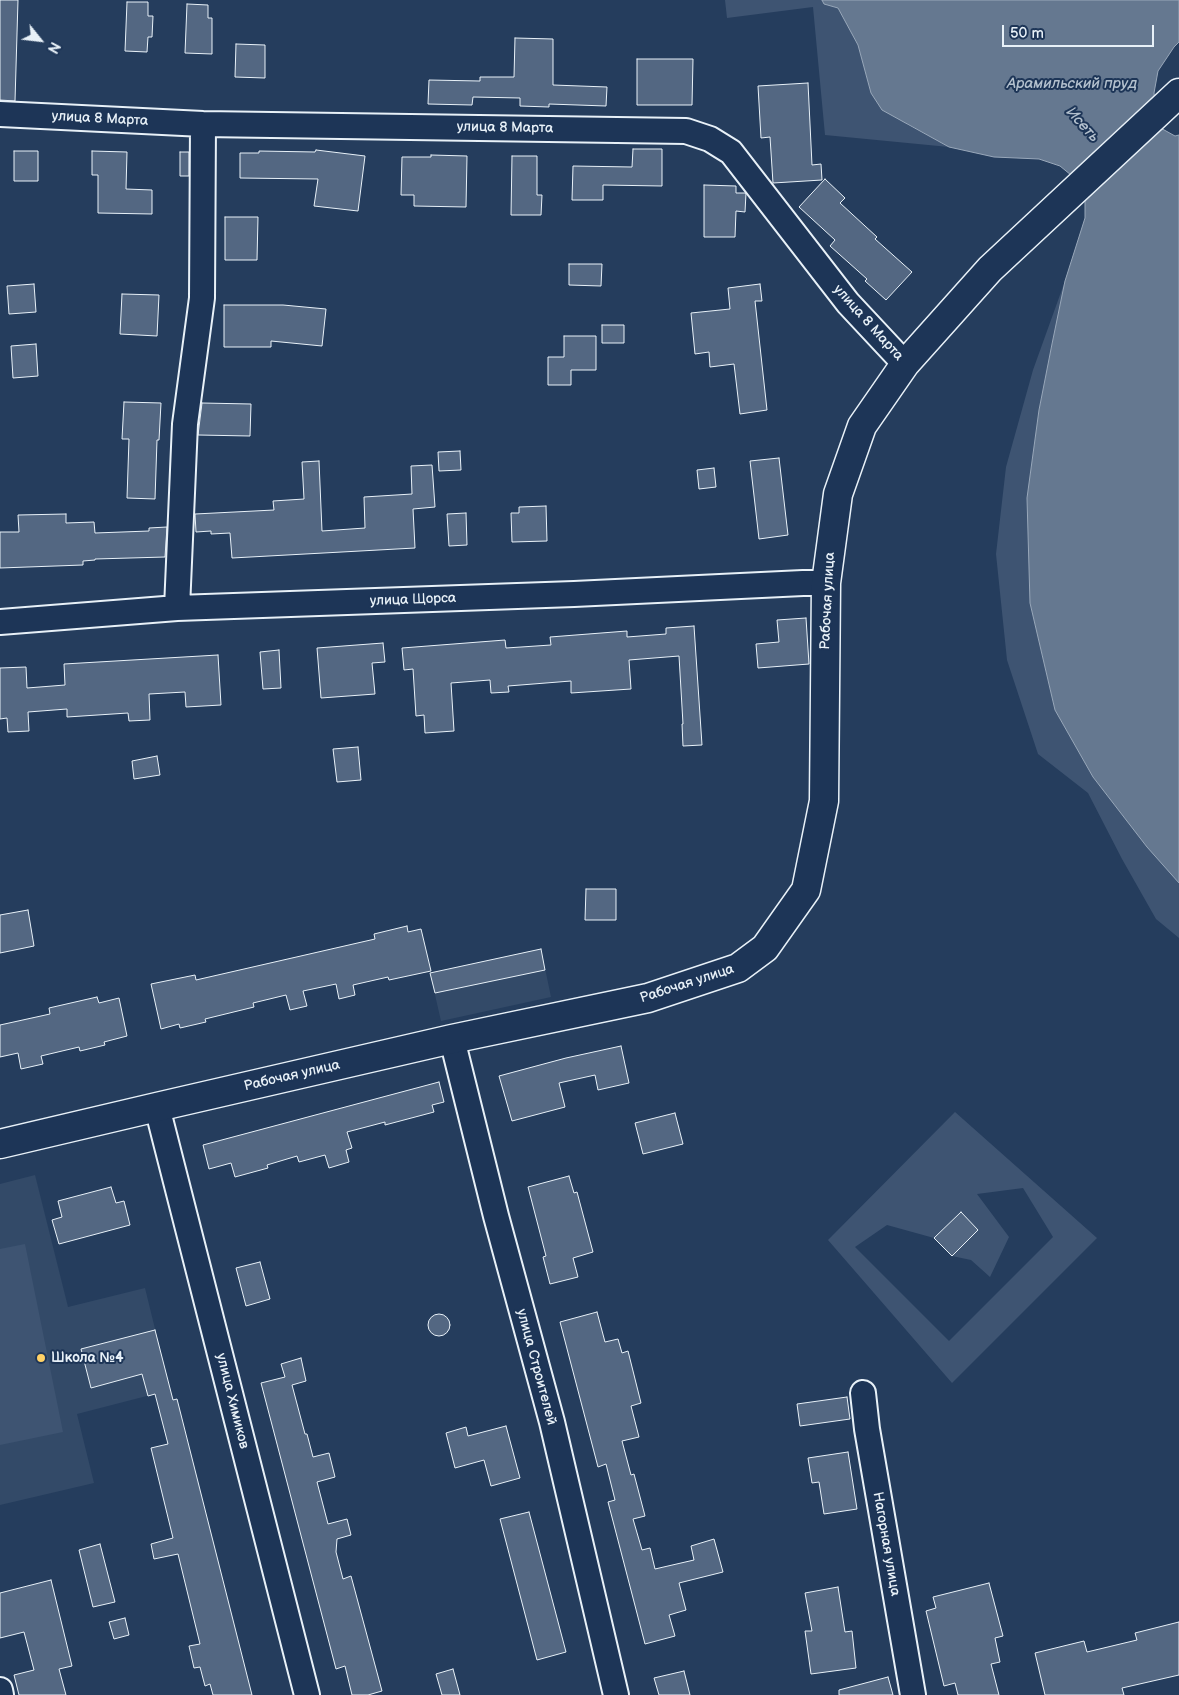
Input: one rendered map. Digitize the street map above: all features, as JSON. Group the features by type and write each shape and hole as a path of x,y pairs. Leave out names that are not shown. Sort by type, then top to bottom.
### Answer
{"main road":[{"name":"Рабочая улица","path":"0,1144 452,1039 648,998 738,968 766,948 806,890 824,801 826,583 838,494 862,426 905,364 990,269 1179,94"}],"street":[{"name":"улица 8 Марта","path":"0,114 203,124 686,131 710,139 731,152 848,303 905,364"},
{"path":"177,608 186,424 202,298 203,124"},
{"name":"улица Щорса","path":"0,622 177,608 826,583"},
{"name":"улица Строителей","path":"452,1039 494,1207 552,1422 616,1695"},
{"name":"улица Химиков","path":"157,1107 307,1695"},
{"name":"Нагорная улица","path":"863,1393 868,1438 913,1695"},
{"path":"0,1690 1,1695"}],"shaded area":[{"path":"725,0 822,0 824,4 838,8 858,45 871,93 908,125 949,147 825,135 813,7 727,18"},
{"path":"1065,281 1039,410 1027,498 1030,603 1055,710 1093,777 1147,847 1179,883 1179,938 1156,919 1088,793 1038,754 1007,660 996,554 1006,467 1033,370"},
{"path":"541,949 551,997 441,1021 430,973"},
{"path":"955,1112 1097,1238 952,1383 828,1240","holes":["1023,1188 1053,1237 949,1341 855,1247 887,1225 934,1238 952,1256 971,1260 990,1277 1009,1237 977,1194"]},
{"name":"Школа №4","path":"35,1175 68,1307 145,1288 170,1390 77,1414 94,1483 0,1505 0,1184"},
{"path":"25,1244 63,1432 0,1445 0,1249"}],"water":[{"name":"Арамильский пруд","path":"822,0 1179,0 1179,42 1158,71 1154,93 1157,126 1175,136 1179,135 1179,883 1147,847 1093,777 1055,710 1030,603 1027,498 1039,410 1065,281 1085,218 1085,202 1081,190 1071,175 1060,166 1039,159 994,157 949,147 882,110 871,93 858,45 838,8 824,4"}],"building":[{"path":"0,0 18,0 15,101 0,100"},
{"path":"127,2 148,2 148,16 153,16 152,37 148,37 147,52 125,51"},
{"path":"187,4 208,5 208,18 212,18 212,54 185,53"},
{"path":"515,38 553,39 553,85 607,87 606,106 549,104 549,107 520,106 520,98 473,97 472,105 428,104 429,80 480,81 480,77 514,77"},
{"path":"236,44 265,45 265,78 235,77"},
{"path":"637,59 693,59 692,105 637,105"},
{"path":"808,83 812,165 821,164 822,180 773,183 770,137 761,138 758,86"},
{"path":"633,149 662,149 662,186 603,185 603,200 572,200 573,166 632,167"},
{"path":"316,150 365,156 358,211 314,206 318,179 240,178 240,153 259,153 259,151 315,152"},
{"path":"14,151 38,151 38,181 14,181"},
{"path":"92,151 127,152 126,189 152,190 152,214 98,213 98,175 92,175"},
{"path":"180,152 189,152 189,176 180,176"},
{"path":"431,155 467,156 466,207 414,206 414,195 401,195 402,157 431,157"},
{"path":"512,156 537,156 537,195 542,195 541,215 511,215"},
{"path":"825,179 845,198 840,203 877,237 875,239 912,272 886,300 865,281 867,279 830,246 835,240 799,207"},
{"path":"704,185 736,186 736,193 746,193 745,212 736,211 735,237 704,237"},
{"path":"225,217 258,217 257,260 225,260"},
{"path":"569,264 602,264 601,286 569,285"},
{"path":"34,284 36,312 9,314 7,286"},
{"path":"760,284 762,301 755,301 767,410 740,414 734,364 710,367 709,352 695,354 691,313 730,309 728,288"},
{"path":"122,294 159,295 157,336 120,334"},
{"path":"224,305 283,305 326,309 322,346 271,341 271,347 224,347"},
{"path":"602,325 624,325 624,343 602,343"},
{"path":"564,336 596,336 596,370 571,370 571,385 548,385 548,357 564,357"},
{"path":"36,344 38,376 13,378 11,346"},
{"path":"124,402 161,403 159,440 157,440 155,499 127,498 129,439 122,439"},
{"path":"202,403 251,404 250,436 198,435"},
{"path":"460,451 461,470 439,471 438,452"},
{"path":"779,458 788,535 759,539 750,461"},
{"path":"319,461 322,531 365,528 364,497 412,494 411,466 432,465 435,507 413,509 415,548 232,558 230,533 211,534 211,531 196,532 195,514 274,510 273,501 304,499 302,462"},
{"path":"714,468 716,487 699,489 697,470"},
{"path":"546,506 547,541 512,542 511,513 519,513 519,507"},
{"path":"466,513 467,545 449,546 447,514"},
{"path":"66,514 66,523 94,522 95,533 149,531 149,528 167,527 165,557 95,559 83,561 83,565 0,568 0,532 19,532 18,515"},
{"path":"806,618 809,664 758,668 756,644 779,642 777,620"},
{"path":"694,626 702,745 683,746 679,656 629,660 631,689 571,693 571,681 508,686 509,692 491,693 490,680 451,683 454,731 425,733 424,715 416,716 413,669 404,670 402,648 505,640 506,648 551,645 550,637 627,631 627,637 666,634 666,628"},
{"path":"383,643 385,662 372,663 375,694 321,698 317,648"},
{"path":"279,650 281,688 263,689 260,652"},
{"path":"218,655 221,705 186,707 185,692 149,694 150,720 129,721 128,713 67,717 67,709 28,712 29,731 8,732 7,718 0,719 0,668 26,667 27,688 65,685 64,664"},
{"path":"358,747 361,780 337,782 333,749"},
{"path":"157,756 160,775 134,779 132,761"},
{"path":"586,889 616,889 616,920 585,920"},
{"path":"28,910 34,946 0,953 0,915"},
{"path":"407,926 408,932 421,929 431,971 389,980 388,977 353,985 355,995 339,999 336,984 303,991 307,1006 290,1010 286,995 253,1003 254,1007 205,1019 206,1022 180,1028 179,1024 161,1029 151,984 195,975 196,980 375,939 374,934"},
{"path":"541,949 545,970 435,993 430,973"},
{"path":"97,997 99,1003 119,998 127,1036 104,1042 105,1045 80,1051 79,1047 41,1056 43,1064 21,1069 18,1053 0,1057 0,1025 50,1014 49,1008"},
{"path":"621,1046 629,1083 598,1090 595,1075 559,1083 565,1107 512,1121 499,1076"},
{"path":"439,1082 444,1102 432,1105 434,1112 385,1125 385,1122 347,1132 352,1148 346,1150 349,1162 329,1168 325,1155 299,1162 297,1156 267,1165 268,1168 235,1177 231,1163 209,1169 203,1145"},
{"path":"675,1113 683,1144 643,1154 635,1123"},
{"path":"569,1176 574,1193 577,1192 593,1252 573,1258 578,1277 550,1284 543,1257 546,1256 528,1187"},
{"path":"111,1187 116,1203 124,1201 130,1225 59,1244 52,1220 62,1217 58,1201"},
{"path":"961,1212 978,1230 952,1256 934,1238"},
{"path":"260,1262 270,1299 246,1306 236,1268"},
{"path":"597,1312 605,1342 618,1339 622,1353 628,1351 641,1403 631,1406 639,1437 622,1441 631,1475 634,1474 645,1516 633,1519 642,1550 650,1548 655,1569 694,1560 691,1546 714,1539 723,1572 679,1583 686,1610 669,1615 675,1636 645,1644 608,1502 615,1500 606,1464 598,1467 560,1322"},
{"path":"439,1314 447,1317 450,1325 447,1333 439,1336 431,1333 428,1325 431,1317"},
{"path":"155,1330 173,1400 177,1399 252,1695 213,1695 210,1684 205,1686 200,1667 194,1668 189,1646 200,1644 178,1554 154,1559 151,1544 173,1538 151,1448 168,1444 155,1394 148,1396 142,1374 91,1388 81,1349"},
{"path":"301,1358 306,1381 292,1385 305,1434 307,1434 313,1457 329,1453 335,1477 317,1482 328,1524 347,1519 351,1535 337,1539 336,1552 343,1579 351,1576 382,1691 368,1695 352,1695 345,1666 336,1669 261,1383 285,1377 281,1364"},
{"path":"847,1397 850,1419 800,1426 797,1404"},
{"path":"506,1426 520,1478 491,1486 484,1460 455,1468 446,1433 466,1427 468,1436"},
{"path":"848,1452 857,1509 824,1514 819,1482 812,1483 808,1458"},
{"path":"529,1512 566,1652 537,1660 500,1519"},
{"path":"100,1544 115,1602 93,1607 79,1550"},
{"path":"51,1580 72,1666 59,1669 66,1695 19,1695 14,1675 34,1670 24,1632 0,1638 0,1593"},
{"path":"989,1583 1003,1636 995,1638 1000,1662 991,1664 999,1695 958,1695 955,1683 944,1686 926,1611 936,1608 933,1597"},
{"path":"838,1587 845,1632 852,1631 856,1668 811,1674 805,1631 812,1631 805,1593"},
{"path":"125,1618 129,1635 114,1639 109,1622"},
{"path":"1179,1622 1179,1675 1122,1688 1124,1695 1045,1695 1035,1653 1084,1641 1087,1652 1137,1640 1135,1633"},
{"path":"453,1669 460,1695 442,1695 436,1674"},
{"path":"684,1671 690,1695 659,1695 654,1678"},
{"path":"888,1677 893,1695 839,1695 839,1690"}],"place":[{"name":"Школа №4","path":"41,1358"}],"water label":[{"name":"Исеть","path":"1082,125"}]}
